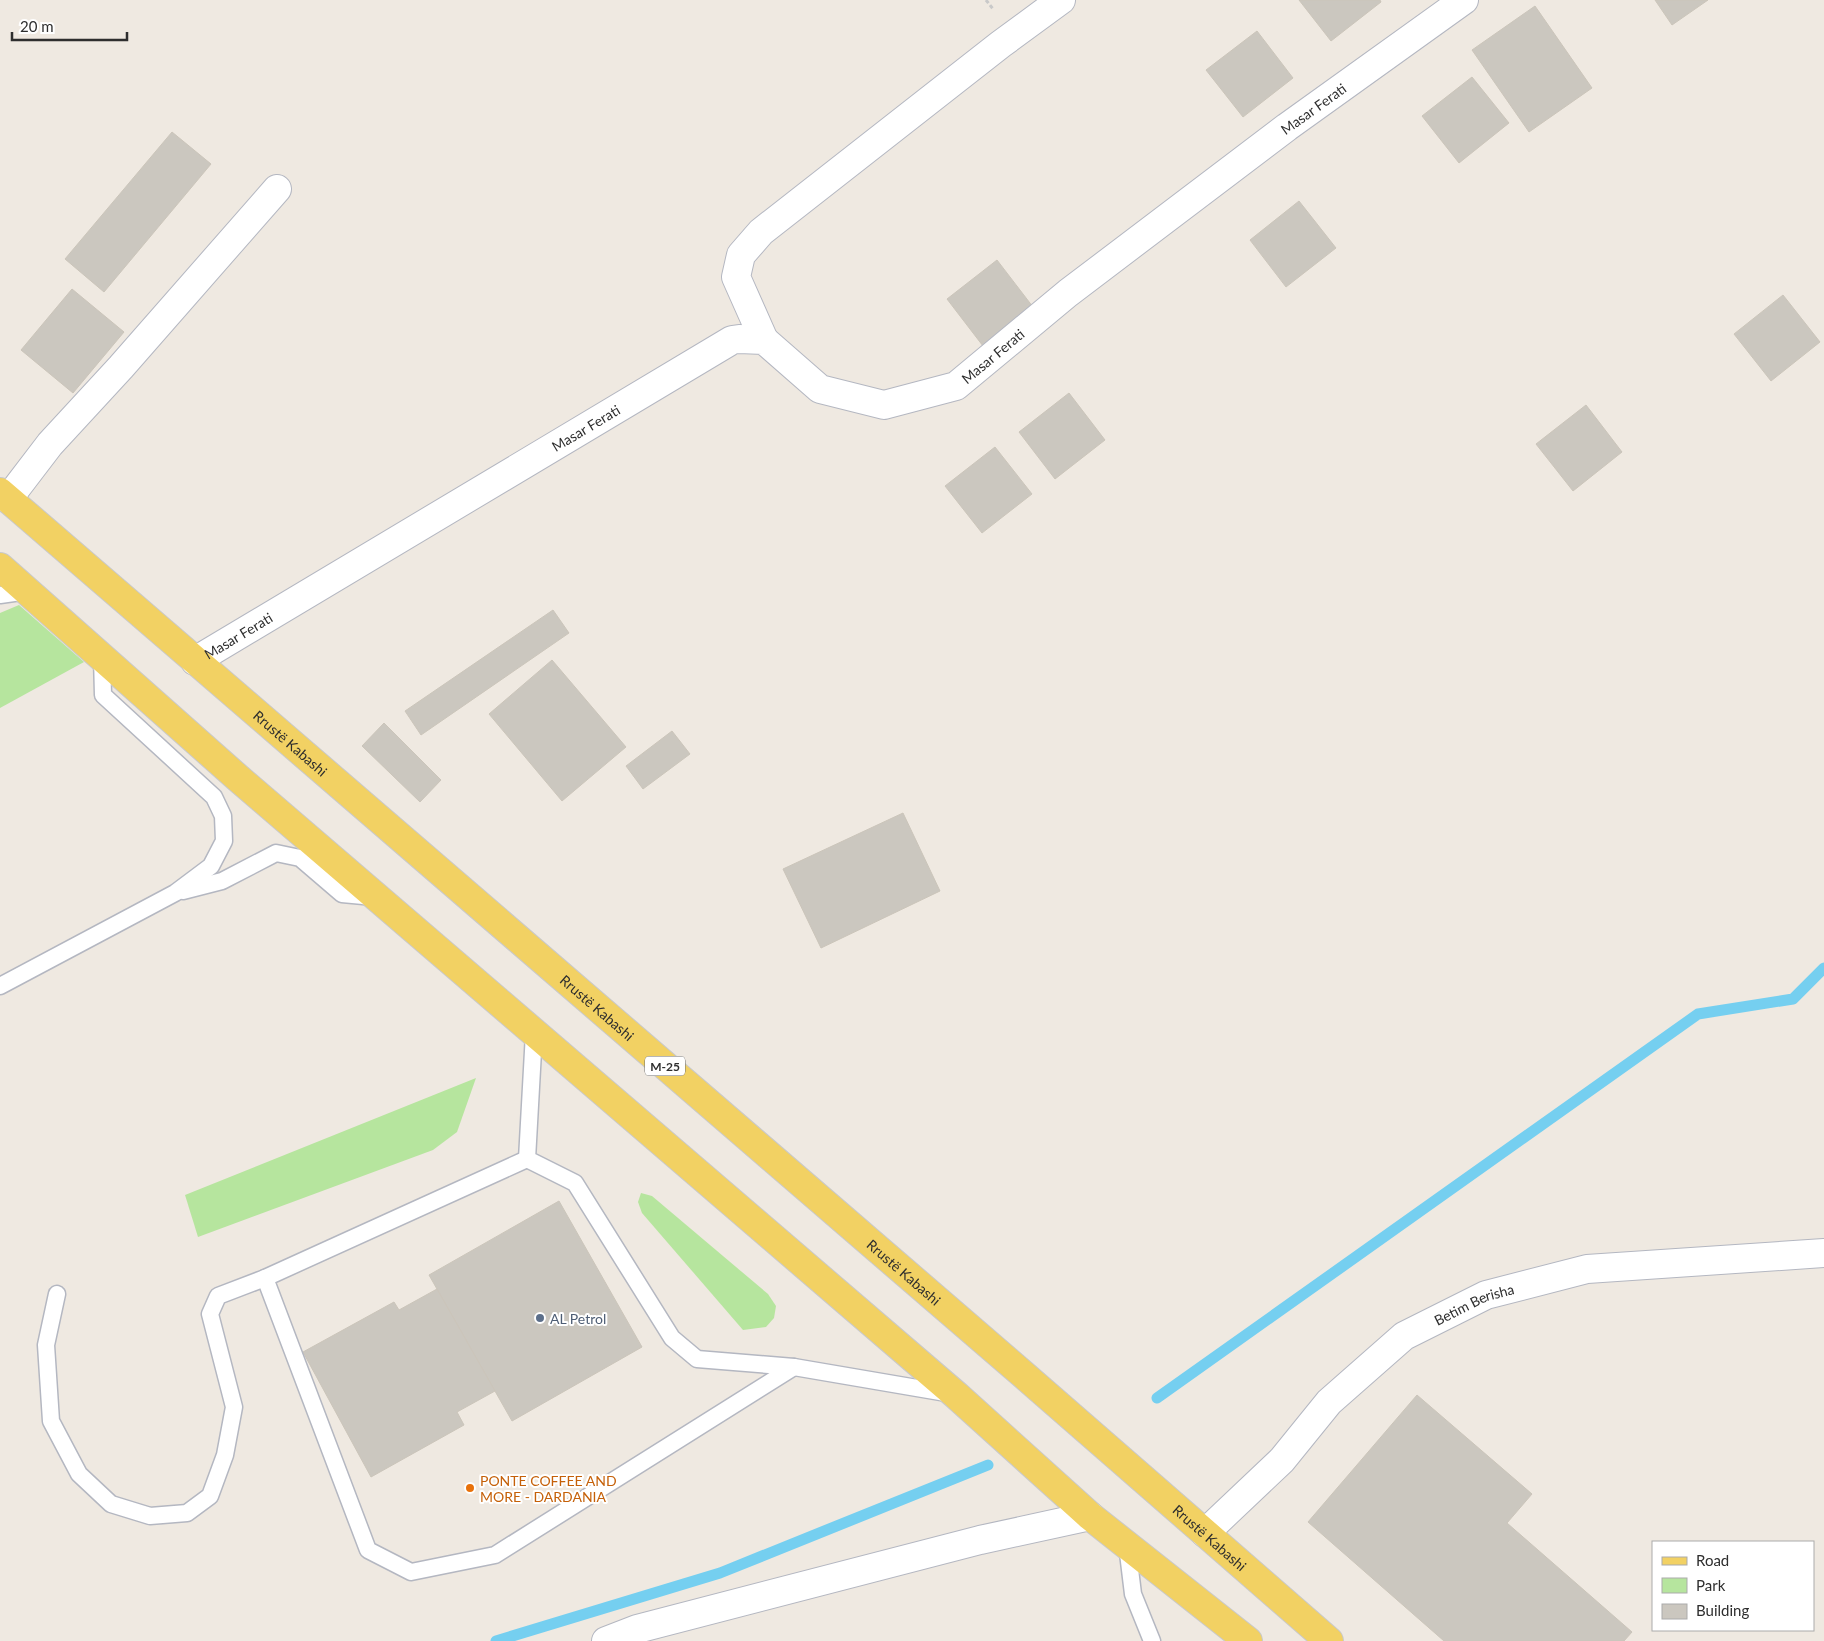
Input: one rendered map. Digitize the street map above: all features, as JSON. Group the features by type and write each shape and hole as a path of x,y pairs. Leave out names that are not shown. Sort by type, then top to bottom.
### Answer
{"main road":[{"name":"Rrustë Kabashi","path":"4,495 1329,1641"},
{"path":"0,566 238,778 956,1395 1090,1516 1248,1641"}],"street":[{"path":"764,340 736,277 741,255 761,232 1061,0"},
{"name":"Masar Ferati","path":"195,661 732,340 764,340 820,389 884,405 956,386 1068,294 1287,127 1464,0"},
{"path":"4,495 121,367 276,189"},
{"name":"Betim Berisha","path":"1205,1533 1282,1460 1329,1402 1404,1336 1486,1296 1587,1269 1824,1253"},
{"path":"606,1641 637,1629 960,1545 1090,1516"}],"lane":[{"path":"0,595 28,592"},
{"path":"0,986 176,893 211,866 224,841 223,816 214,797 104,695 102,657"},
{"path":"176,893 222,882 276,853 300,858 342,894 376,897"},
{"path":"527,1159 534,1033"},
{"path":"57,1294 46,1345 51,1421 79,1474 110,1504 150,1516 187,1513 210,1496 225,1455 234,1407 210,1314 218,1296 265,1278 527,1159"},
{"path":"527,1159 575,1183 672,1338 697,1359 794,1367 956,1395"},
{"path":"265,1278 368,1550 411,1572 495,1555 794,1367"},
{"path":"1127,1545 1133,1594 1152,1641"}],"green space":[{"path":"19,605 84,662 0,708 0,613"},
{"path":"476,1078 457,1132 433,1150 198,1237 185,1195"},
{"path":"641,1193 652,1196 768,1294 776,1306 774,1318 766,1327 743,1330 642,1213 638,1202"}],"building":[{"path":"1299,0 1380,0 1381,2 1331,41"},
{"path":"1655,0 1708,0 1672,25"},
{"path":"1535,6 1592,88 1529,132 1472,50"},
{"path":"1257,31 1293,78 1243,117 1206,70"},
{"path":"1472,77 1509,123 1459,163 1422,116"},
{"path":"172,132 211,164 104,292 65,259"},
{"path":"1299,201 1336,248 1286,287 1250,240"},
{"path":"997,260 1033,307 983,346 947,299"},
{"path":"72,289 124,332 73,393 21,350"},
{"path":"1783,295 1820,342 1771,381 1734,334"},
{"path":"1069,393 1105,440 1055,479 1019,432"},
{"path":"1586,405 1622,452 1573,491 1536,444"},
{"path":"995,447 1032,494 982,533 945,486"},
{"path":"553,610 569,633 421,735 405,711"},
{"path":"552,660 626,747 562,801 489,714"},
{"path":"384,723 441,780 420,802 362,746"},
{"path":"672,731 690,754 643,789 626,766"},
{"path":"903,813 940,891 821,948 783,869"},
{"name":"AL Petrol","path":"559,1201 642,1347 512,1421 429,1275"},
{"path":"437,1289 495,1391 457,1412 464,1425 371,1477 303,1352 394,1302 399,1310"},
{"path":"1417,1395 1532,1494 1507,1523 1632,1632 1624,1641 1444,1641 1308,1522"}],"waterway":[{"path":"1157,1398 1698,1014 1793,999 1824,968"},
{"path":"496,1641 720,1573 988,1465"}],"place":[{"name":"AL Petrol","path":"540,1318"},
{"name":"PONTE COFFEE AND MORE - DARDANIA","path":"470,1488"}]}
